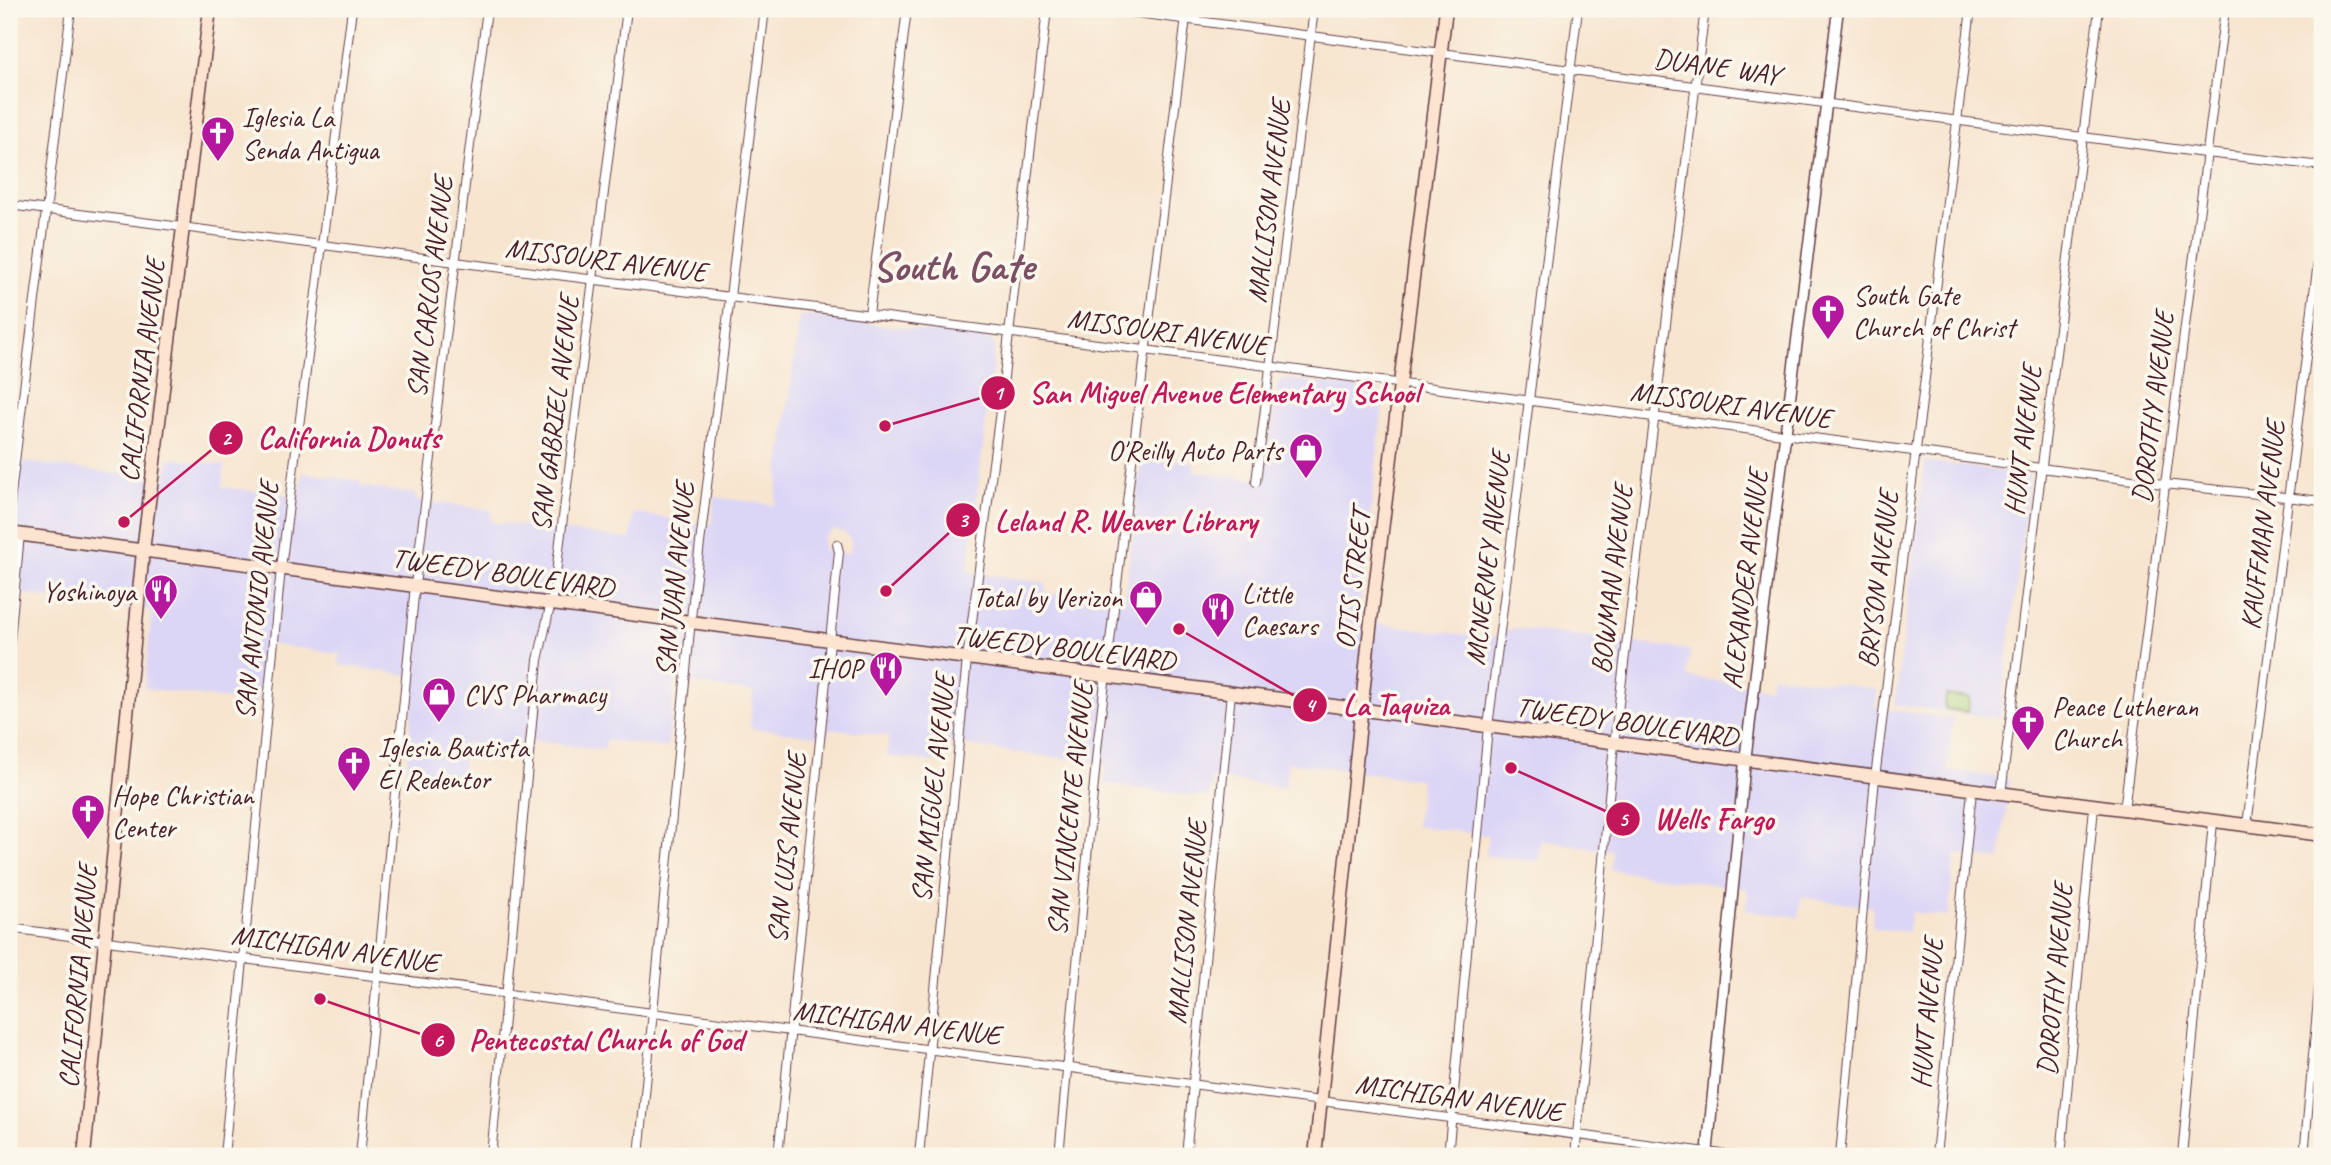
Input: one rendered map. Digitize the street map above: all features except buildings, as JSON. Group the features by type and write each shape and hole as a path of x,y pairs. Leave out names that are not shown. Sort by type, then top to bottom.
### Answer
{"main road":[{"name":"CALIFORNIA AVENUE","path":"84,1156 143,551 210,9"},
{"name":"OTIS STREET","path":"1315,1156 1361,710 1446,9"},
{"name":"TWEEDY BOULEVARD","path":"14,534 2322,835"}],"street":[{"path":"9,510 71,9"},
{"name":"SAN ANTONIO AVENUE","path":"224,1156 281,568 352,9"},
{"name":"SAN CARLOS AVENUE","path":"359,1156 415,585 487,9"},
{"name":"SAN GABRIEL AVENUE","path":"491,1156 540,648 554,589 627,9"},
{"name":"SAN JUAN AVENUE","path":"639,1156 690,622 765,9"},
{"path":"869,315 907,9"},
{"name":"SAN MIGUEL AVENUE","path":"919,1156 967,659 1047,9"},
{"name":"DUANE WAY","path":"1106,9 1957,121 2322,166"},
{"name":"SAN VINCENTE AVENUE","path":"1059,1156 1105,677 1187,9"},
{"name":"MALLISON AVENUE","path":"1256,482 1314,9"},
{"name":"MCNERNEY AVENUE","path":"1448,1156 1488,727 1578,9"},
{"name":"BOWMAN AVENUE","path":"1575,1156 1614,744 1705,9"},
{"name":"ALEXANDER AVENUE","path":"1707,1154 1745,761 1838,9"},
{"name":"BRYSON AVENUE","path":"1840,1156 1875,778 1971,9"},
{"name":"HUNT AVENUE","path":"2001,794 2099,9"},
{"name":"DOROTHY AVENUE","path":"2124,810 2225,9"},
{"name":"MISSOURI AVENUE","path":"9,205 2165,484 2322,501"},
{"name":"KAUFFMAN AVENUE","path":"2247,825 2322,230"},
{"path":"9,651 14,534"},
{"name":"SAN LUIS AVENUE","path":"778,1156 839,552 837,544"},
{"name":"MALLISON AVENUE","path":"1186,1156 1231,693"},
{"name":"HUNT AVENUE","path":"1936,1156 1972,790"},
{"name":"DOROTHY AVENUE","path":"2061,1156 2094,807"},
{"path":"2182,1156 2213,822"},
{"name":"MICHIGAN AVENUE","path":"9,928 1737,1156"},
{"path":"2304,1156 2322,955"}],"shaded area":[{"path":"800,315 990,339 995,346 968,572 1046,583 1045,593 1124,602 1142,456 1194,463 1194,471 1264,480 1278,382 1286,379 1378,390 1384,396 1358,621 1490,638 1514,628 1690,650 1687,677 1769,688 1772,675 1877,689 1875,708 1953,718 1947,770 2010,779 2000,860 1955,854 1948,917 1911,912 1908,932 1872,928 1873,907 1801,897 1799,917 1746,910 1748,889 1611,870 1613,851 1541,840 1539,862 1486,856 1488,835 1416,826 1421,780 1288,762 1285,788 1212,778 1209,798 1104,784 1105,763 949,743 946,763 887,756 889,736 830,728 828,737 750,728 753,692 675,681 667,748 606,740 604,750 521,739 519,751 465,743 461,780 406,773 415,676 339,665 340,654 264,643 257,704 144,688 152,611 9,592 9,460 166,480 169,458 225,465 222,487 299,497 303,473 360,481 360,486 416,494 415,500 492,510 491,522 630,539 634,513 711,525 715,497 775,505","holes":["833,530 844,532 851,541 849,554 823,550 824,538"]},
{"path":"1925,461 2030,475 2000,718 1895,705"}],"green space":[{"path":"1946,695 1969,698 1968,712 1945,709"}],"place":[{"name":"Iglesia La Senda Antigua","path":"218,163"},
{"name":"South Gate Church of Christ","path":"1828,341"},
{"name":"San Miguel Avenue Elementary School","path":"885,426"},
{"name":"O'Reilly Auto Parts","path":"1306,480"},
{"name":"California Donuts","path":"124,522"},
{"name":"Leland R. Weaver Library","path":"886,591"},
{"name":"Yoshinoya","path":"161,621"},
{"name":"Total by Verizon","path":"1146,627"},
{"name":"La Taquiza","path":"1179,629"},
{"name":"Little Caesars","path":"1218,639"},
{"name":"IHOP","path":"886,698"},
{"name":"CVS Pharmacy","path":"439,724"},
{"name":"Peace Lutheran Church","path":"2028,752"},
{"name":"Wells Fargo","path":"1511,768"},
{"name":"Iglesia Bautista El Redentor","path":"354,793"},
{"name":"Hope Christian Center","path":"88,841"},
{"name":"Pentecostal Church of God","path":"320,999"}],"district":[{"name":"South Gate","path":"953,265"}]}
